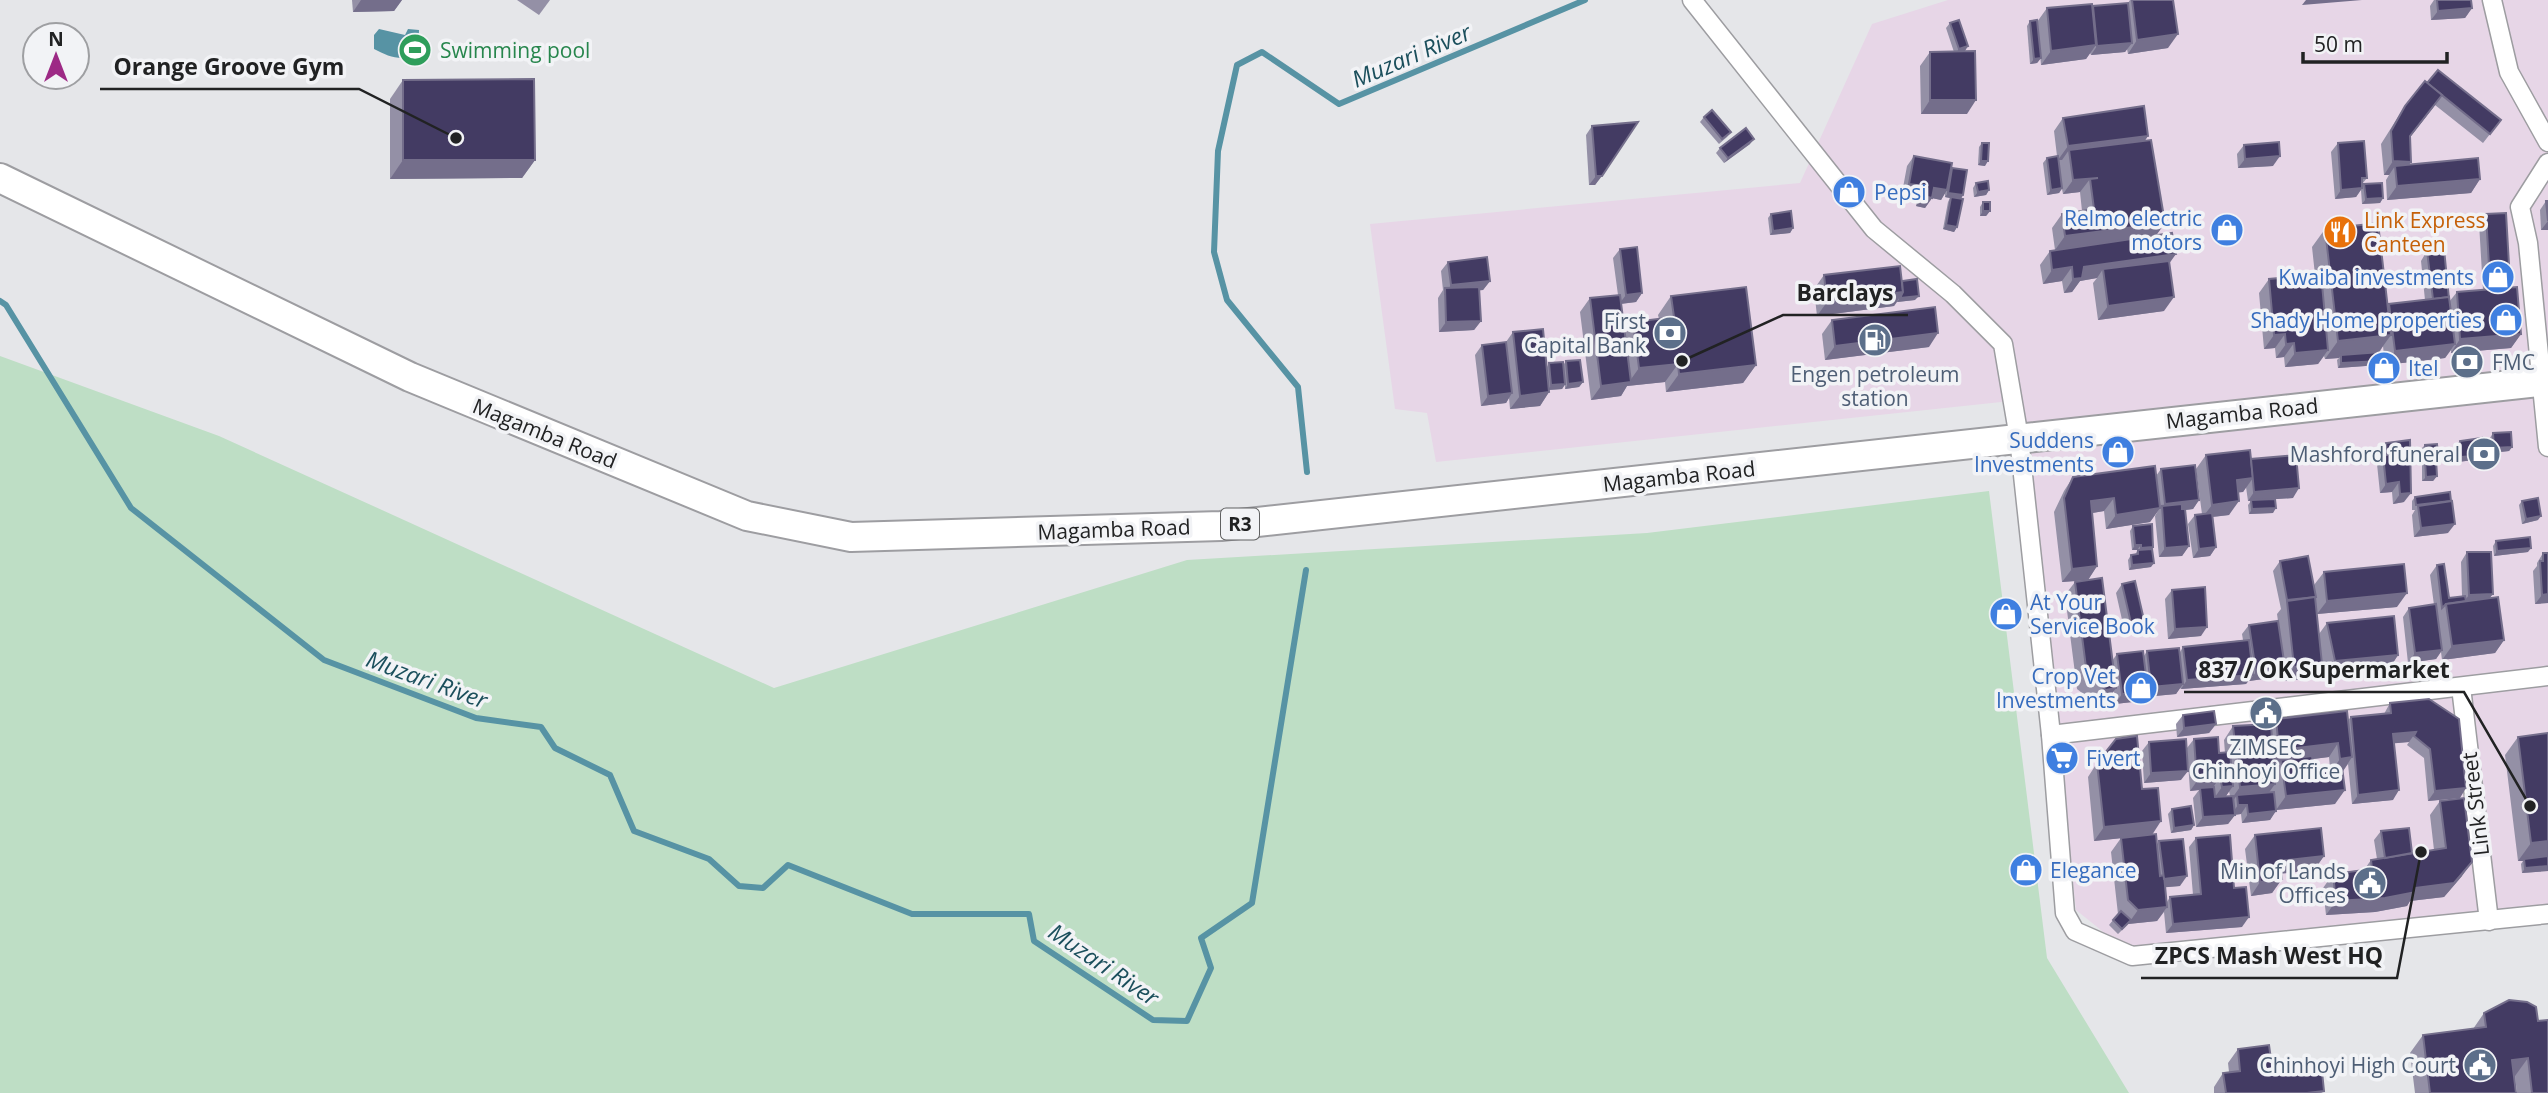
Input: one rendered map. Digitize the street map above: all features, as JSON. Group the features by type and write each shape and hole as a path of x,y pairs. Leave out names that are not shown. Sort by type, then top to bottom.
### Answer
{"highway":[{"name":"Magamba Road","path":"0,178 410,377 747,516 851,537 1221,526 2544,381"}],"street":[{"path":"1692,0 1874,229 1954,294 2003,344 2019,438 2051,735 2065,913 2075,931 2132,956 2548,914"},
{"path":"2492,0 2509,72 2548,142"},
{"path":"2548,163 2521,207 2528,243 2544,381 2548,447"},
{"path":"2051,735 2548,676"},
{"name":"Link Street","path":"2461,687 2489,921"}],"shaded area":[{"path":"1948,0 2548,0 2548,904 2122,947 2076,910 2020,400 1436,462 1427,413 1395,409 1370,224 1800,183 1872,24"}],"green space":[{"path":"0,356 219,436 774,688 1187,560 1647,533 1989,491 2047,958 2129,1093 0,1093"}],"water":[{"path":"379,29 405,35 408,29 419,30 418,54 406,58 396,57 374,49 374,35"}],"building":[{"path":"2132,0 2173,0 2178,34 2137,40"},
{"path":"2437,0 2471,0 2472,8 2438,11"},
{"path":"2128,3 2132,43 2097,46 2093,6"},
{"path":"2092,4 2096,45 2051,51 2047,8"},
{"path":"1959,20 1968,46 1959,49 1950,23"},
{"path":"2037,20 2041,58 2034,59 2030,21"},
{"path":"1975,51 1976,100 1930,100 1930,52"},
{"path":"2438,70 2501,120 2490,134 2427,83"},
{"path":"534,79 535,160 403,160 403,80"},
{"path":"2425,81 2442,95 2410,136 2411,162 2393,161 2391,131 2405,106"},
{"path":"2144,106 2148,136 2068,146 2063,118"},
{"path":"1712,110 1731,132 1722,139 1704,117"},
{"path":"1638,122 1602,176 1596,176 1592,126"},
{"path":"1746,128 1754,139 1728,158 1720,148"},
{"path":"2151,140 2165,223 2065,236 2062,214 2094,209 2090,179 2098,178 2073,180 2069,150"},
{"path":"2364,141 2367,178 2362,178 2362,188 2341,190 2338,143"},
{"path":"2279,142 2280,156 2245,159 2244,145"},
{"path":"1982,143 1989,143 1988,161 1981,161"},
{"path":"1914,156 1952,163 1947,190 1934,188 1932,198 1923,196 1924,186 1909,184"},
{"path":"2058,156 2062,188 2051,190 2047,158"},
{"path":"2478,158 2480,179 2397,186 2395,166"},
{"path":"1952,168 1967,170 1963,195 1948,193"},
{"path":"1988,181 1989,190 1978,192 1976,183"},
{"path":"2382,183 2383,198 2366,199 2364,184"},
{"path":"1951,197 1963,199 1957,227 1946,225"},
{"path":"1983,202 1990,202 1990,211 1983,211"},
{"path":"1791,211 1793,228 1773,231 1771,214"},
{"path":"2506,213 2510,282 2490,283 2486,214"},
{"path":"2378,223 2391,335 2338,341 2325,229"},
{"path":"2172,233 2176,254 2084,267 2082,278 2073,279 2072,267 2052,270 2050,251"},
{"path":"1637,247 1642,293 1626,295 1620,249"},
{"path":"2444,249 2449,297 2433,299 2427,251"},
{"path":"1487,257 1490,281 1451,285 1448,262"},
{"path":"2169,261 2174,297 2108,306 2103,269"},
{"path":"1900,266 1903,292 1827,302 1824,275"},
{"path":"2303,276 2304,285 2322,284 2328,350 2295,353 2294,343 2286,344 2285,334 2274,335 2269,279"},
{"path":"1917,279 1919,296 1900,298 1903,292 1902,281"},
{"path":"1479,287 1481,321 1446,322 1445,288"},
{"path":"1746,287 1756,365 1679,374 1678,364 1639,368 1633,322 1674,317 1671,296"},
{"path":"2517,287 2521,334 2460,339 2457,292"},
{"path":"1620,295 1631,382 1601,386 1590,298"},
{"path":"2449,297 2455,344 2395,351 2389,304"},
{"path":"1935,307 1938,333 1835,346 1832,320"},
{"path":"1543,329 1549,392 1520,396 1513,332"},
{"path":"1506,342 1512,393 1488,396 1482,345"},
{"path":"2381,352 2382,361 2341,363 2341,355"},
{"path":"1580,360 1583,382 1568,384 1566,361"},
{"path":"1563,362 1565,384 1551,385 1549,363"},
{"path":"2511,432 2512,447 2494,448 2493,433"},
{"path":"2482,438 2484,455 2461,457 2460,441"},
{"path":"2410,440 2411,493 2400,494 2399,482 2386,484 2383,455 2387,455 2386,443"},
{"path":"2437,444 2438,454 2425,454 2425,445"},
{"path":"2250,450 2253,478 2237,480 2239,501 2212,505 2206,455"},
{"path":"2296,455 2299,488 2254,492 2251,459"},
{"path":"2436,459 2437,476 2426,477 2425,460"},
{"path":"2195,465 2199,500 2165,504 2161,469"},
{"path":"2155,466 2160,508 2116,515 2114,498 2091,501 2097,566 2072,569 2064,498 2073,477"},
{"path":"2450,492 2451,501 2416,505 2415,497"},
{"path":"2538,498 2541,516 2526,519 2522,501"},
{"path":"2275,499 2276,508 2252,509 2251,500"},
{"path":"2452,501 2455,524 2421,528 2418,506"},
{"path":"2182,504 2182,509 2185,509 2189,546 2165,548 2162,506"},
{"path":"2212,513 2216,547 2199,549 2195,515"},
{"path":"2152,524 2153,547 2141,548 2141,545 2135,545 2133,526"},
{"path":"2530,537 2531,548 2497,551 2496,541"},
{"path":"2152,549 2154,563 2132,565 2131,555 2138,554 2138,550"},
{"path":"2467,552 2491,552 2493,594 2469,595"},
{"path":"2543,553 2548,553 2548,594 2542,595 2540,561 2543,561"},
{"path":"2308,556 2316,597 2287,600 2280,561"},
{"path":"2404,564 2407,593 2327,601 2324,572"},
{"path":"2444,564 2449,598 2465,596 2466,601 2446,604 2442,608 2437,565"},
{"path":"2102,578 2116,688 2106,690 2087,675 2075,582"},
{"path":"2135,581 2144,620 2131,623 2122,584"},
{"path":"2205,587 2207,627 2175,629 2172,590"},
{"path":"2315,597 2322,664 2294,667 2287,601"},
{"path":"2498,597 2504,640 2452,646 2446,604"},
{"path":"2436,604 2442,650 2415,653 2409,608"},
{"path":"2394,616 2398,655 2335,661 2327,623"},
{"path":"2278,621 2285,668 2256,672 2249,625"},
{"path":"2249,640 2253,675 2187,680 2183,647"},
{"path":"2179,648 2183,684 2151,687 2147,651"},
{"path":"2143,651 2148,692 2122,694 2117,654"},
{"path":"2429,699 2459,719 2466,788 2435,791 2430,749 2414,736 2416,732 2393,734 2399,790 2358,795 2351,717 2391,713 2390,703"},
{"path":"2214,711 2216,724 2184,728 2183,715"},
{"path":"2347,711 2352,757 2340,759 2338,743 2279,750 2276,719"},
{"path":"2271,724 2275,784 2240,787 2233,726"},
{"path":"2548,733 2548,841 2531,843 2518,737"},
{"path":"2137,736 2142,789 2158,788 2161,821 2104,827 2097,763 2116,739"},
{"path":"2218,737 2219,753 2230,752 2233,786 2222,787 2218,780 2197,781 2194,739"},
{"path":"2186,739 2188,771 2151,773 2149,742"},
{"path":"2312,756 2314,770 2342,767 2345,790 2286,796 2281,760"},
{"path":"2214,787 2215,797 2233,796 2235,815 2203,817 2200,788"},
{"path":"2274,792 2276,811 2248,814 2247,805 2238,805 2237,795"},
{"path":"2464,798 2472,862 2454,883 2416,888 2416,892 2385,898 2336,901 2333,874 2372,869 2371,860 2446,848 2440,801"},
{"path":"2191,806 2194,825 2174,828 2172,809"},
{"path":"2321,828 2324,856 2279,861 2282,879 2260,882 2255,835"},
{"path":"2409,828 2412,853 2385,858 2381,831"},
{"path":"2156,834 2160,876 2164,875 2167,907 2138,910 2128,900 2121,838"},
{"path":"2230,835 2234,888 2246,887 2249,917 2173,924 2170,897 2201,894 2196,838"},
{"path":"2183,839 2187,876 2164,879 2159,841"},
{"path":"2548,856 2548,866 2525,868 2524,859"},
{"path":"2121,911 2131,920 2122,929 2113,920"},
{"name":"Chinhoyi High Court","path":"2509,1000 2527,1002 2536,1007 2538,1021 2548,1020 2548,1093 2532,1093 2528,1058 2512,1060 2516,1093 2430,1093 2423,1035 2486,1027 2484,1013"},
{"path":"2269,1045 2272,1067 2321,1062 2324,1091 2226,1093 2223,1073 2240,1071 2238,1049"}],"waterway":[{"name":"Muzari River","path":"1307,472 1298,387 1227,300 1214,252 1218,151 1237,65 1262,52 1339,104 1585,0"},
{"name":"Muzari River","path":"0,301 6,305 131,508 324,660 476,718 541,727 555,748 610,775 634,831 709,859 739,886 763,888 788,865 912,914 1029,914 1034,941 1153,1020 1187,1021 1211,968 1201,938 1252,903 1306,570"}],"place":[{"name":"Swimming pool","path":"415,50"},
{"name":"Orange Groove Gym","path":"456,138"},
{"name":"Pepsi","path":"1849,192"},
{"name":"Relmo electric motors","path":"2227,230"},
{"name":"Link Express Canteen","path":"2340,232"},
{"name":"Kwaiba investments","path":"2498,277"},
{"name":"Shady Home properties","path":"2506,320"},
{"name":"First Capital Bank","path":"1670,333"},
{"name":"Engen petroleum station","path":"1875,340"},
{"name":"Barclays","path":"1682,361"},
{"name":"FMC","path":"2467,362"},
{"name":"Itel","path":"2384,368"},
{"name":"Suddens Investments","path":"2118,452"},
{"name":"Mashford funeral","path":"2484,454"},
{"name":"At Your Service Book","path":"2006,614"},
{"name":"Crop Vet Investments","path":"2141,688"},
{"name":"ZIMSEC Chinhoyi Office","path":"2266,713"},
{"name":"Fivert","path":"2062,758"},
{"name":"837 / OK Supermarket","path":"2530,806"},
{"name":"ZPCS Mash West HQ","path":"2421,852"},
{"name":"Elegance","path":"2026,870"},
{"name":"Min of Lands Offices","path":"2370,883"},
{"name":"Chinhoyi High Court","path":"2480,1065"}]}
